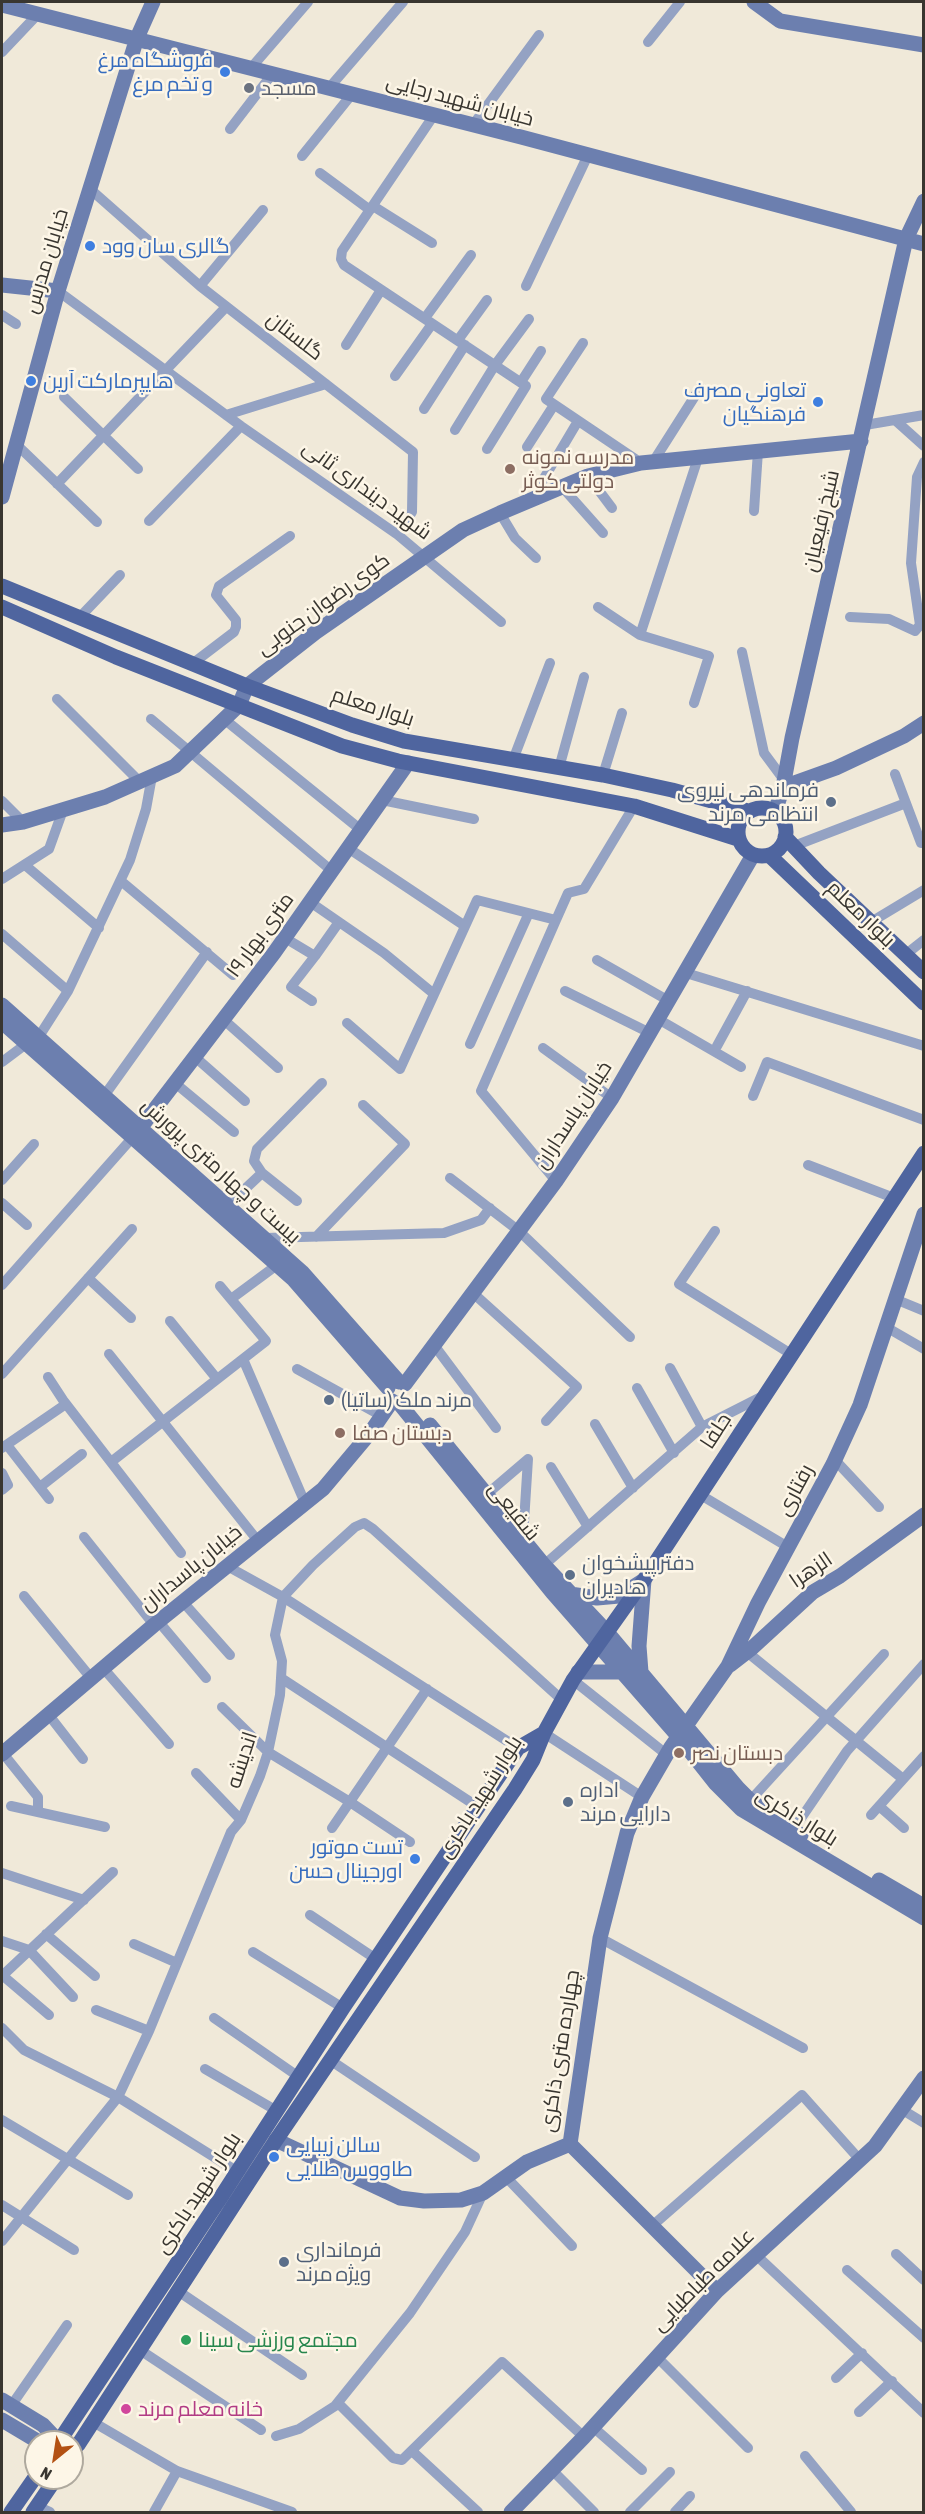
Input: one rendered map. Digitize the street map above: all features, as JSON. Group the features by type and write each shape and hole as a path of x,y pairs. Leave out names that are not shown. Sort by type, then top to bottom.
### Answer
{"main road":[{"name":"بلوار معلم","path":"2,586 247,686 352,725 404,741 603,775 748,811"},
{"name":"بلوار معلم","path":"2,607 116,657 342,746 408,763 633,806 738,839"},
{"path":"765,807 775,812 786,826 790,842 769,855 753,855 738,839 738,825 748,811 765,807"},
{"name":"بلوار معلم","path":"790,842 924,972"},
{"name":"بلوار معلم","path":"769,855 924,1003"},
{"name":"جلفا","path":"544,1733 561,1699 576,1676 644,1580 924,1153"},
{"name":"بلوار شهید باکری","path":"67,2430 238,2172 343,2008 518,1748 544,1733"},
{"name":"بلوار شهید باکری","path":"84,2436 276,2140 515,1789 533,1760 544,1733"},
{"path":"12,2512 27,2490"},
{"path":"40,2510 50,2490"}],"street":[{"name":"خیابان مدرس","path":"2,497 5,472 16,444 58,291 137,38 153,2"},
{"path":"251,68 308,2"},
{"path":"329,88 403,2"},
{"path":"648,42 680,2"},
{"path":"754,2 780,21 924,45"},
{"name":"خیابان شهید رجایی","path":"2,5 273,73 924,244"},
{"path":"2,52 38,14"},
{"path":"472,125 539,35"},
{"path":"230,129 273,73"},
{"path":"302,156 352,94"},
{"path":"434,115 342,251 341,259 344,265 524,384"},
{"path":"526,286 588,155"},
{"path":"320,172 371,208 432,243"},
{"name":"گلستان","path":"90,189 200,286 413,452 412,512 398,535"},
{"name":"شیخ رفیعیان","path":"775,812 906,239 924,201"},
{"path":"200,286 263,210"},
{"path":"395,376 471,255"},
{"path":"2,285 58,291"},
{"path":"346,345 381,290"},
{"name":"شهید دینداری ثانی","path":"58,291 241,426 398,535 424,558 463,530 588,477 647,463 861,441"},
{"path":"424,409 487,300"},
{"path":"57,483 226,307"},
{"path":"2,315 16,324"},
{"path":"456,430 495,365 529,319"},
{"path":"527,447 583,343"},
{"path":"487,449 541,351"},
{"path":"226,415 326,384"},
{"path":"550,402 578,422 647,463 700,388"},
{"path":"64,397 138,469"},
{"path":"865,425 924,415"},
{"path":"894,420 924,446"},
{"path":"540,484 578,422"},
{"path":"149,520 241,426"},
{"path":"16,444 97,522"},
{"path":"754,511 758,451"},
{"path":"640,635 698,458"},
{"path":"849,617 889,619 915,631 922,626 918,570 911,563 917,477 924,462"},
{"path":"588,477 612,508"},
{"path":"563,488 603,533"},
{"path":"500,513 515,538 536,558"},
{"path":"192,664 234,632 236,627 236,620 216,595 219,586 290,536"},
{"path":"424,558 501,622"},
{"name":"کوی رضوان جنوبی","path":"247,686 316,632 424,558"},
{"path":"79,618 120,575"},
{"path":"598,607 640,635 709,656 694,703"},
{"path":"742,652 764,753 783,784 836,768 904,736 924,723"},
{"path":"513,760 550,663"},
{"path":"559,768 584,678"},
{"path":"2,825 23,822 105,797 175,766 239,705 247,686"},
{"path":"2,1062 32,1041 68,992 130,860 146,809 146,779 57,699"},
{"path":"603,775 622,713"},
{"path":"151,719 332,871"},
{"path":"224,719 361,830"},
{"name":"۱۹ متری بهار","path":"137,1133 285,938 408,763"},
{"path":"895,774 921,843"},
{"path":"382,800 474,819"},
{"path":"2,801 23,822"},
{"path":"790,842 906,803"},
{"path":"556,1181 481,1091 568,892 584,889 633,806"},
{"path":"2,879 49,849 63,810"},
{"path":"348,848 465,926"},
{"name":"خیابان پاسداران","path":"2,1753 157,1623 323,1489 382,1416 556,1181 612,1098 753,855"},
{"path":"24,865 99,928"},
{"path":"121,881 233,975"},
{"path":"871,922 924,890"},
{"path":"347,1023 400,1069 477,900 528,915 556,920"},
{"path":"310,902 384,953 434,994"},
{"path":"470,1044 528,915"},
{"path":"312,1001 291,987 339,922"},
{"path":"2,934 68,992"},
{"path":"285,938 315,956"},
{"path":"905,955 924,940"},
{"path":"104,1096 207,952"},
{"path":"597,960 669,1001"},
{"path":"686,973 924,1046"},
{"path":"565,991 654,1026 741,1067"},
{"path":"717,1046 747,991"},
{"name":"بیست و چهار متری پرورش","path":"2,1005 32,1041 137,1133 294,1280 398,1392"},
{"path":"224,1020 278,1068"},
{"name":"بیست و چهار متری پرورش","path":"2,1023 32,1041 104,1096 137,1133 228,1205 303,1272 398,1392"},
{"path":"543,1048 612,1098"},
{"path":"195,1057 245,1101"},
{"path":"753,1096 767,1062 924,1120"},
{"path":"175,1083 234,1132"},
{"path":"297,1201 262,1173 254,1161 257,1149 322,1083"},
{"path":"316,1237 405,1144 363,1105"},
{"path":"2,1285 137,1133"},
{"path":"2,1180 34,1144"},
{"path":"808,1165 894,1198"},
{"path":"228,1205 262,1173"},
{"path":"450,1178 519,1231 630,1337"},
{"path":"2,1203 27,1225"},
{"path":"265,1238 444,1233 481,1220 490,1208"},
{"name":"رفتاری","path":"728,1666 860,1405 895,1299 918,1247 924,1214"},
{"path":"2,1374 132,1229"},
{"path":"714,1231 679,1284 791,1354"},
{"path":"231,1299 277,1265"},
{"path":"88,1278 130,1318"},
{"path":"111,1462 266,1341 220,1286"},
{"path":"473,1293 577,1387 546,1421"},
{"path":"895,1299 924,1311"},
{"path":"170,1321 217,1379"},
{"path":"886,1327 924,1349"},
{"path":"434,1345 496,1428"},
{"path":"109,1354 258,1541"},
{"path":"243,1359 305,1503"},
{"path":"670,1368 702,1427"},
{"path":"297,1369 382,1416"},
{"path":"48,1377 66,1404 181,1552"},
{"path":"637,1388 674,1453"},
{"name":"شفیعی","path":"398,1392 484,1498 552,1592 602,1638"},
{"path":"543,1565 702,1427 764,1395"},
{"path":"49,1499 4,1446 66,1404"},
{"path":"595,1424 633,1488"},
{"path":"40,1487 82,1454"},
{"path":"484,1498 528,1459 522,1538"},
{"path":"834,1460 879,1507"},
{"path":"551,1467 588,1527"},
{"path":"2,1473 8,1485 2,1490"},
{"path":"699,1494 788,1547"},
{"name":"شفیعی","path":"484,1498 570,1594 602,1638"},
{"name":"الزهرا","path":"728,1666 747,1652 813,1592 840,1576 924,1515"},
{"path":"283,1597 313,1565 355,1527 364,1523 561,1699"},
{"path":"84,1537 206,1678"},
{"path":"227,1566 283,1597 518,1748"},
{"path":"570,1594 597,1598 619,1596 644,1580"},
{"path":"641,1672 639,1646 644,1580"},
{"path":"24,1596 91,1678"},
{"name":"اندیشه","path":"2,2241 118,2097 149,2031 231,1832 241,1820 268,1752 280,1695 282,1661 275,1635 283,1597"},
{"path":"183,1602 230,1655"},
{"name":"بلوار ذاکری","path":"602,1638 641,1672 716,1784 924,1918"},
{"name":"بلوار ذاکری","path":"602,1638 624,1672 682,1731"},
{"path":"747,1652 903,1779"},
{"path":"746,1805 884,1654"},
{"path":"793,1830 856,1742 924,1664"},
{"name":"چهارده متری ذاکری","path":"276,2140 400,2198 424,2201 461,2200 483,2193 527,2162 570,2144 600,1938 627,1833 642,1797 666,1754 728,1666"},
{"path":"104,1669 169,1744"},
{"path":"576,1676 624,1672"},
{"path":"576,1676 666,1754"},
{"path":"281,1678 386,1749 478,1807"},
{"path":"332,1828 427,1689"},
{"path":"222,1707 268,1752 410,1842"},
{"path":"48,1714 83,1759"},
{"path":"544,1733 642,1797"},
{"path":"2,1753 38,1797 38,1812"},
{"path":"872,1815 924,1756"},
{"path":"196,1773 241,1820"},
{"name":"بلوار ذاکری","path":"746,1805 924,1906"},
{"path":"11,1806 105,1827"},
{"path":"879,1806 904,1828"},
{"path":"49,2015 2,1975 113,1872"},
{"path":"2,1873 84,1900"},
{"path":"310,1915 376,1959"},
{"path":"46,1934 95,1976"},
{"path":"600,1938 802,2048"},
{"path":"2,1941 29,1950 73,1997"},
{"path":"134,1944 177,1963"},
{"path":"253,1952 343,2008"},
{"path":"96,2010 149,2031"},
{"path":"214,2018 299,2077"},
{"path":"2,2028 24,2050 118,2097 238,2172"},
{"path":"330,2060 475,2157"},
{"path":"205,2069 277,2110"},
{"name":"علامه طباطبایی","path":"513,2511 589,2432 717,2291 874,2146 924,2078"},
{"path":"652,2226 802,2095 860,2160"},
{"path":"901,2109 924,2123"},
{"path":"2,2120 128,2195"},
{"path":"570,2144 717,2291"},
{"path":"506,2177 572,2246"},
{"path":"276,2436 299,2429 338,2403 410,2313 465,2232 483,2193"},
{"path":"2,2205 74,2250"},
{"path":"896,2254 924,2280"},
{"path":"756,2255 923,2412"},
{"path":"848,2270 924,2338"},
{"path":"178,2291 302,2375"},
{"path":"48,2430 6,2403 67,2325"},
{"path":"140,2350 261,2430"},
{"path":"836,2378 862,2353"},
{"path":"657,2357 748,2448"},
{"path":"338,2403 393,2458 402,2460 502,2362 589,2432 642,2470"},
{"path":"859,2412 892,2382"},
{"path":"2,2420 24,2433"},
{"path":"93,2422 177,2471 292,2512"},
{"path":"412,2451 478,2512"},
{"path":"805,2456 851,2512"},
{"path":"552,2470 594,2512"},
{"path":"154,2512 177,2471"},
{"path":"630,2512 670,2472"},
{"path":"675,2512 690,2496"}],"place":[{"name":"فروشگاه مرغ و تخم مرغ","path":"225,72"},
{"name":"مسجد","path":"249,88"},
{"name":"گالری سان وود","path":"90,246"},
{"name":"هایپرمارکت آرین","path":"31,381"},
{"name":"تعاونی مصرف فرهنگیان","path":"818,402"},
{"name":"مدرسه نمونه دولتی کوثر","path":"510,469"},
{"name":"فرماندهی نیروی انتظامی مرند","path":"831,802"},
{"name":"مرند ملک (ساتیا)","path":"329,1400"},
{"name":"دبستان صفا","path":"340,1433"},
{"name":"دفتر پیشخوان هادیران","path":"570,1575"},
{"name":"دبستان نصر","path":"679,1753"},
{"name":"اداره دارایی مرند","path":"568,1802"},
{"name":"تست موتور اورجینال حسن","path":"415,1859"},
{"name":"سالن زیبایی طاووس طلایی","path":"274,2157"},
{"name":"فرمانداری ویژه مرند","path":"284,2262"},
{"name":"مجتمع ورزشی سینا","path":"186,2340"},
{"name":"خانه معلم مرند","path":"126,2409"}]}
